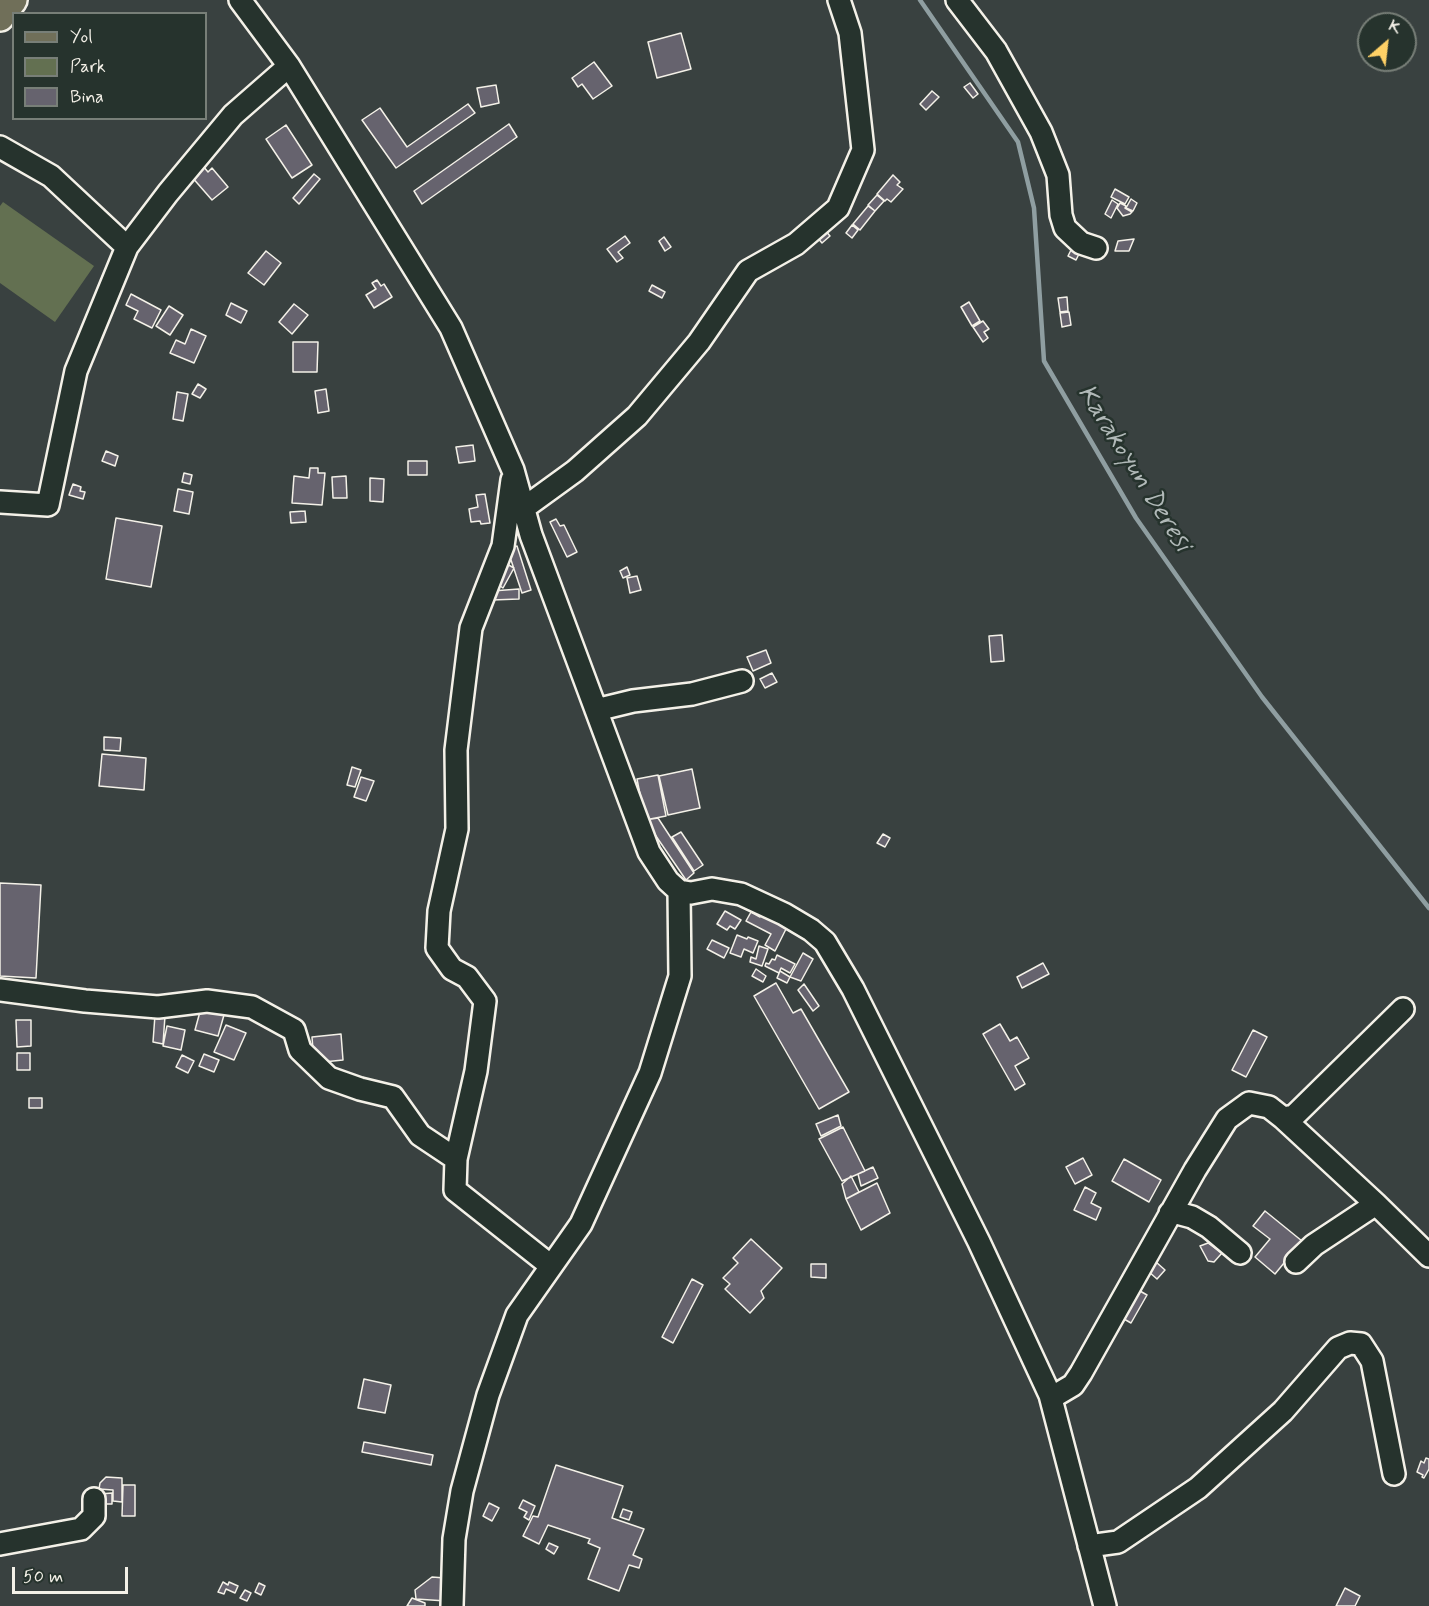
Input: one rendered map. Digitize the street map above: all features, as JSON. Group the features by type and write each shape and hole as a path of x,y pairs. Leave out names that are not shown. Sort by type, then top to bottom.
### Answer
{"main road":[{"path":"0,17 13,0"}],"street":[{"path":"240,0 289,66 451,328 513,470 531,536 649,852 668,881 679,891 691,893 712,889 741,894 784,914 811,930 825,942 853,989 979,1242 1051,1398 1105,1606"},
{"path":"524,508 576,471 637,416 699,342 748,271 796,244 838,208 863,150 850,33 839,0"},
{"path":"957,0 996,51 1041,132 1058,175 1061,215 1065,228 1081,243 1096,248"},
{"path":"0,502 48,505 75,371 127,247 233,115 289,66"},
{"path":"0,147 51,176 127,247"},
{"path":"513,470 503,546 471,628 456,750 457,829 439,911 436,948 452,969 467,977 486,1000 476,1071 456,1159 455,1191 551,1266"},
{"path":"596,710 633,701 692,694 742,681"},
{"path":"452,1606 453,1539 462,1491 488,1395 517,1315 581,1224 650,1073 680,976 679,891"},
{"path":"0,990 158,1008 207,1001 252,1007 294,1030 300,1050 329,1078 393,1097 420,1135 456,1159"},
{"path":"1283,1118 1294,1116 1403,1009"},
{"path":"1051,1398 1073,1384 1081,1373 1195,1170 1227,1119 1249,1103 1269,1107 1283,1118 1429,1256"},
{"path":"1296,1262 1314,1245 1376,1204"},
{"path":"1170,1213 1192,1217 1209,1227 1240,1253"},
{"path":"1089,1546 1118,1542 1198,1488 1283,1411 1338,1348 1350,1343 1361,1344 1372,1361 1394,1474"},
{"path":"0,1544 81,1529 94,1516 94,1499"}],"green space":[{"path":"3,202 94,266 55,322 0,283 0,206"}],"building":[{"path":"681,33 691,69 657,78 648,42"},
{"path":"594,62 612,86 593,99 582,84 578,87 572,78"},
{"path":"970,83 978,94 973,98 964,87"},
{"path":"496,85 499,103 481,107 477,88"},
{"path":"932,91 939,97 926,110 920,104"},
{"path":"468,104 475,113 396,168 362,120 380,108 407,147"},
{"path":"509,124 517,137 422,204 414,191"},
{"path":"286,125 312,165 292,178 266,139"},
{"path":"203,166 208,172 212,168 228,187 212,200 191,176"},
{"path":"314,174 320,179 299,204 293,198"},
{"path":"893,175 900,182 897,185 903,189 891,202 887,199 885,201 877,194"},
{"path":"1115,189 1129,197 1125,204 1111,197"},
{"path":"877,195 884,201 875,211 868,205"},
{"path":"1131,199 1137,203 1133,211 1126,208"},
{"path":"1112,200 1118,204 1111,218 1105,214"},
{"path":"1120,203 1132,212 1123,216 1117,208"},
{"path":"868,206 875,211 860,230 853,224"},
{"path":"852,225 858,230 852,238 846,233"},
{"path":"824,229 830,236 822,243 816,236"},
{"path":"625,236 630,243 618,252 623,258 617,262 607,249"},
{"path":"664,237 671,247 665,251 659,241"},
{"path":"1134,239 1129,251 1115,251 1118,241"},
{"path":"1073,246 1081,250 1076,260 1068,256"},
{"path":"266,251 281,263 264,285 248,273"},
{"path":"377,280 381,286 384,284 392,297 374,308 366,295 376,289 372,283"},
{"path":"652,285 665,292 662,298 649,291"},
{"path":"131,294 161,310 152,328 134,319 138,311 126,305"},
{"path":"1067,297 1068,311 1060,312 1058,298"},
{"path":"969,302 980,321 972,326 961,307"},
{"path":"231,303 247,311 241,323 226,315"},
{"path":"294,304 308,315 292,334 279,322"},
{"path":"169,306 183,315 170,335 156,326"},
{"path":"1069,312 1071,325 1062,327 1060,313"},
{"path":"983,321 989,329 984,332 988,338 983,342 973,327"},
{"path":"191,329 206,336 194,363 170,353 176,340 185,344"},
{"path":"293,342 318,342 317,372 293,372"},
{"path":"198,384 206,389 200,398 192,394"},
{"path":"326,389 329,411 318,413 315,391"},
{"path":"177,392 188,394 183,421 173,419"},
{"path":"473,445 475,461 459,463 456,447"},
{"path":"106,451 118,456 115,466 102,461"},
{"path":"408,461 427,461 427,475 408,475"},
{"path":"310,468 318,468 318,473 325,473 322,505 292,503 294,476 309,478"},
{"path":"184,473 192,475 190,484 182,482"},
{"path":"346,476 347,498 333,498 332,477"},
{"path":"370,478 384,479 383,502 370,501"},
{"path":"73,484 81,487 80,491 85,492 83,499 69,495"},
{"path":"178,489 193,492 189,514 174,511"},
{"path":"485,494 490,523 471,522 469,509 478,507 476,495"},
{"path":"305,511 306,522 291,523 290,512"},
{"path":"116,518 162,526 151,587 106,579"},
{"path":"556,519 560,526 564,525 577,552 567,557 550,522"},
{"path":"517,546 531,590 522,593 508,556 514,550 512,547"},
{"path":"505,563 514,568 503,588 494,582"},
{"path":"627,567 630,575 623,578 620,571"},
{"path":"637,576 641,590 630,593 627,578"},
{"path":"519,589 519,599 492,600 492,591"},
{"path":"1002,635 1004,661 991,662 989,636"},
{"path":"766,650 771,663 753,671 747,657"},
{"path":"772,673 777,682 765,688 760,679"},
{"path":"104,737 121,738 120,751 104,750"},
{"path":"102,754 146,758 144,790 99,786"},
{"path":"352,767 361,770 355,787 347,785"},
{"path":"692,769 700,808 668,815 659,776"},
{"path":"658,775 666,816 645,820 637,779"},
{"path":"361,777 374,781 366,801 354,797"},
{"path":"658,818 694,873 686,880 645,820"},
{"path":"681,832 703,865 694,871 672,837"},
{"path":"883,834 890,838 885,847 877,843"},
{"path":"0,883 41,885 36,978 0,976"},
{"path":"725,911 741,920 735,929 730,926 727,930 717,924"},
{"path":"751,912 760,917 761,914 787,927 775,951 765,945 771,934 746,921"},
{"path":"737,935 758,941 753,953 744,949 741,957 730,953"},
{"path":"712,940 729,948 724,958 707,949"},
{"path":"759,946 768,949 762,966 750,962 751,957 756,959"},
{"path":"803,953 813,959 801,981 790,977"},
{"path":"777,955 795,964 790,973 781,968 779,973 765,966 772,959 775,960"},
{"path":"1043,963 1049,974 1022,988 1017,977"},
{"path":"756,969 766,976 763,982 752,976"},
{"path":"780,971 790,977 787,983 777,978"},
{"path":"776,983 793,1013 801,1009 849,1092 819,1109 754,996"},
{"path":"804,984 819,1006 813,1011 798,990"},
{"path":"201,1008 224,1015 218,1036 195,1030"},
{"path":"155,1015 165,1016 163,1044 153,1042"},
{"path":"16,1020 31,1020 31,1046 17,1047"},
{"path":"1000,1024 1010,1041 1017,1037 1029,1058 1015,1066 1025,1084 1015,1090 983,1034"},
{"path":"226,1025 246,1033 234,1060 214,1052"},
{"path":"167,1026 185,1030 181,1050 163,1046"},
{"path":"1253,1030 1267,1037 1246,1077 1232,1070"},
{"path":"341,1034 343,1060 314,1063 312,1037"},
{"path":"17,1053 30,1053 30,1070 17,1070"},
{"path":"204,1054 219,1060 214,1072 199,1066"},
{"path":"182,1055 194,1061 188,1073 176,1067"},
{"path":"29,1098 42,1098 42,1108 29,1108"},
{"path":"838,1115 841,1126 821,1136 816,1124"},
{"path":"843,1127 865,1171 842,1181 819,1139"},
{"path":"1083,1158 1092,1175 1075,1184 1066,1167"},
{"path":"1124,1159 1161,1180 1149,1202 1112,1181"},
{"path":"873,1167 878,1178 861,1186 858,1174"},
{"path":"851,1176 859,1192 846,1199 842,1184"},
{"path":"877,1183 890,1213 861,1230 846,1199"},
{"path":"1085,1187 1096,1193 1091,1203 1101,1208 1096,1220 1074,1210"},
{"path":"1265,1211 1302,1241 1275,1274 1255,1257 1270,1239 1253,1226"},
{"path":"751,1239 782,1268 761,1291 764,1298 750,1313 725,1289 730,1284 723,1278 738,1263 733,1258"},
{"path":"1208,1243 1222,1253 1214,1262 1208,1261 1200,1246"},
{"path":"1156,1262 1165,1270 1157,1279 1148,1271"},
{"path":"811,1264 826,1264 826,1278 811,1277"},
{"path":"692,1279 703,1285 673,1343 662,1337"},
{"path":"1133,1287 1147,1295 1131,1323 1117,1315"},
{"path":"364,1379 391,1385 385,1413 358,1408"},
{"path":"364,1442 433,1455 431,1465 362,1452"},
{"path":"1426,1458 1429,1459 1429,1469 1424,1478 1417,1472 1421,1461 1424,1463"},
{"path":"556,1465 623,1486 612,1518 644,1529 633,1555 642,1559 639,1568 629,1565 619,1591 588,1579 600,1548 588,1543 590,1539 548,1525 539,1544 523,1536 533,1516 538,1517"},
{"path":"106,1477 122,1478 122,1502 113,1501 113,1490 99,1489 100,1483"},
{"path":"123,1485 135,1485 135,1516 122,1516"},
{"path":"112,1493 112,1504 100,1504 100,1494"},
{"path":"523,1500 535,1506 529,1520 524,1517 527,1512 519,1508"},
{"path":"489,1503 499,1508 492,1521 483,1516"},
{"path":"623,1509 632,1512 629,1520 620,1517"},
{"path":"549,1543 558,1547 554,1554 546,1549"},
{"path":"432,1577 445,1578 446,1601 416,1599 415,1590"},
{"path":"223,1582 238,1586 235,1593 226,1589 224,1594 218,1592"},
{"path":"259,1583 265,1586 261,1595 255,1592"},
{"path":"1345,1588 1360,1596 1355,1606 1336,1606"},
{"path":"245,1590 251,1593 247,1601 240,1598"},
{"path":"412,1598 425,1603 425,1606 407,1606"}],"waterway":[{"name":"Karakoyun Deresi","path":"920,0 1018,142 1034,208 1044,361 1136,518 1262,697 1429,908"}]}
